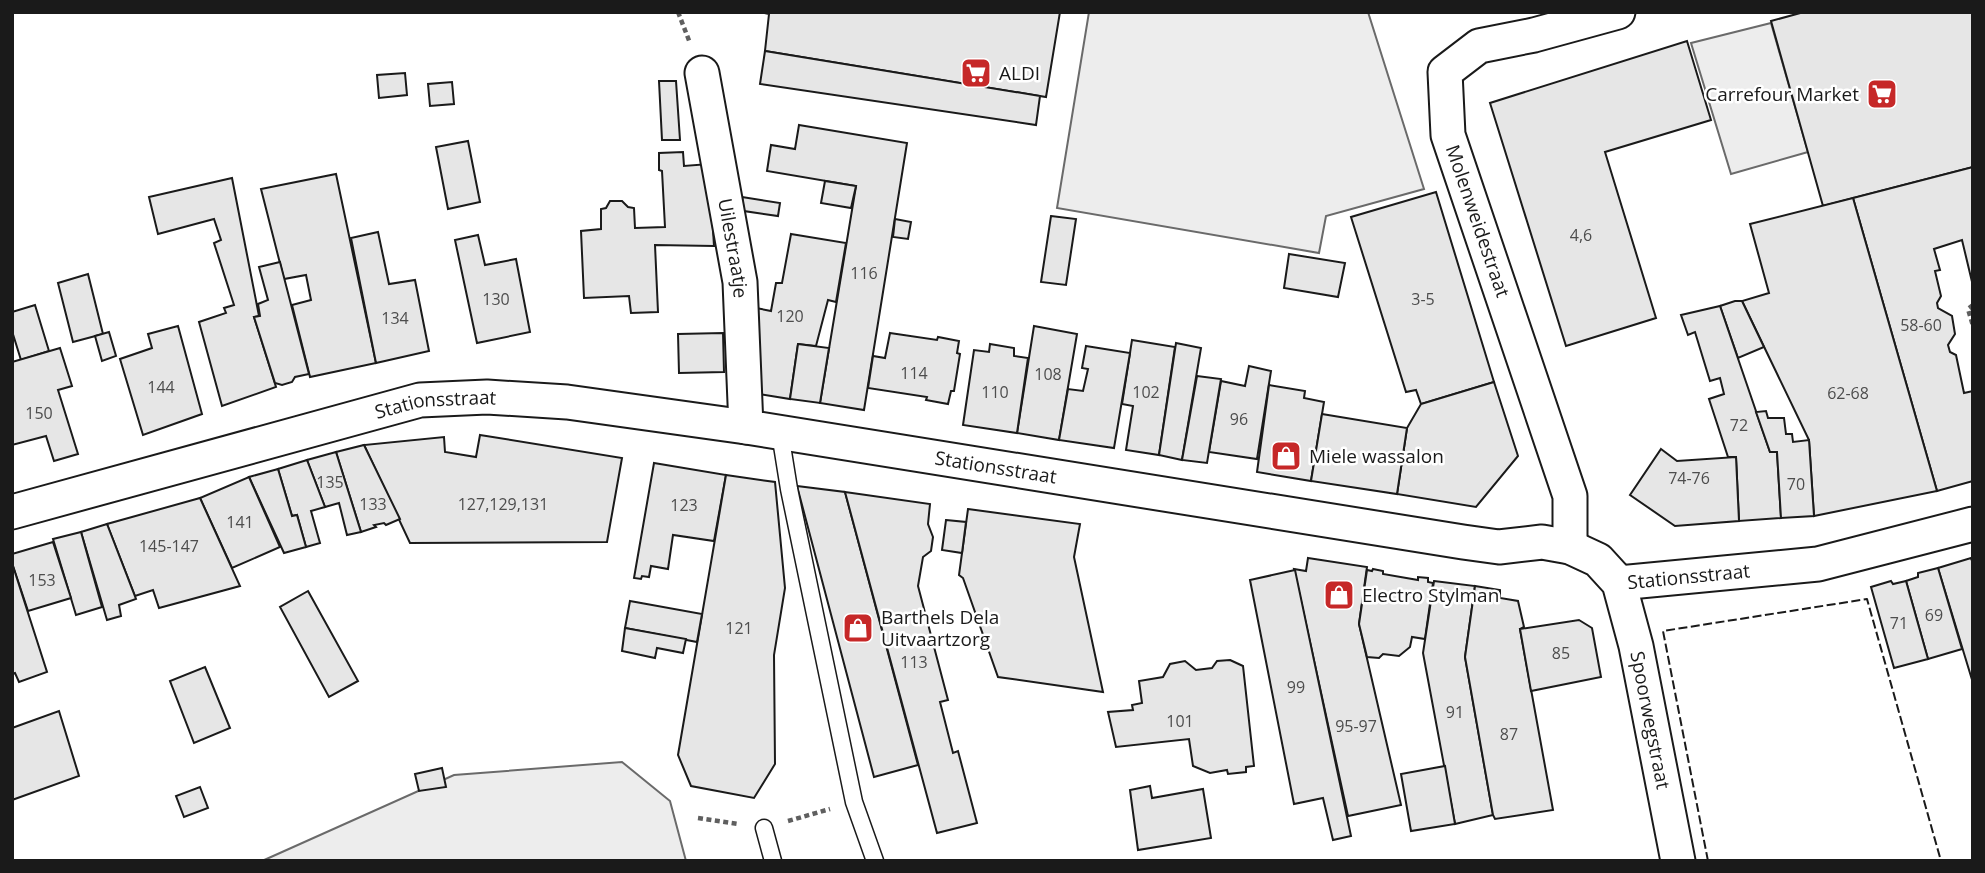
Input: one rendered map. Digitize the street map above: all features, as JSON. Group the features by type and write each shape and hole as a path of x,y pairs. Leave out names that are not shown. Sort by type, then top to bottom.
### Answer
{"street":[{"name":"Molenweidestraat","path":"1570,547 1570,496 1448,135 1445,72 1479,46 1534,35 1618,12"},
{"name":"Uilestraatje","path":"702,74 740,282 746,427"},
{"name":"Stationsstraat","path":"12,512 420,400 487,397 567,402 746,427 1499,547 1542,542 1570,547 1598,560 1619,583 1818,564 1973,524"},
{"name":"Spoorwegstraat","path":"1619,583 1636,646 1678,861"}],"lane":[{"path":"780,433 789,489 854,802 875,861"},
{"path":"764,828 773,861"}],"path":[{"path":"1973,305 1968,309 1973,326"}],"shaded area":[{"path":"1089,12 1368,12 1424,189 1326,216 1319,253 1057,208"},
{"path":"1771,23 1808,152 1731,174 1691,43"},
{"path":"622,762 670,801 686,861 262,861 454,775"}],"building":[{"name":"ALDI","path":"759,12 1060,12 1046,97 765,51 769,14"},
{"name":"Carrefour Market","path":"1804,12 1973,12 1973,167 1823,206 1771,21"},
{"path":"1687,41 1711,120 1605,152 1656,318 1566,346 1490,103"},
{"path":"765,51 1040,96 1036,125 760,84"},
{"path":"405,73 407,95 379,98 377,75"},
{"path":"659,81 676,81 680,140 662,140"},
{"path":"452,82 454,104 430,106 428,84"},
{"path":"799,125 907,143 864,410 820,403 856,186 767,171 771,145 795,149"},
{"path":"468,141 480,202 448,209 436,147"},
{"path":"683,152 684,166 709,164 714,246 655,245 658,312 631,313 629,296 584,298 581,231 601,229 601,209 606,208 610,201 622,201 628,207 634,208 635,228 665,227 659,153"},
{"path":"1973,167 1973,286 1962,240 1934,249 1940,270 1935,271 1941,296 1937,303 1938,308 1952,316 1955,334 1948,345 1950,352 1956,355 1964,393 1973,391 1973,481 1937,491 1853,198"},
{"path":"336,174 376,363 310,377 292,305 311,300 306,275 284,279 261,189"},
{"path":"232,178 259,316 254,317 276,387 222,406 199,322 226,313 224,308 234,305 214,243 221,240 214,219 158,234 149,197"},
{"path":"825,181 856,186 851,208 821,203"},
{"path":"1436,192 1494,382 1421,404 1416,390 1406,392 1351,217"},
{"path":"742,197 780,203 778,216 744,211"},
{"path":"1853,198 1937,491 1814,516 1809,440 1742,301 1769,293 1750,224"},
{"path":"1051,216 1076,219 1066,285 1041,282"},
{"path":"895,219 911,222 908,239 893,237"},
{"path":"378,232 389,284 415,280 429,351 376,363 351,238"},
{"path":"791,234 846,243 836,302 828,300 816,346 798,344 790,399 759,394 756,308 771,311 776,283 782,283"},
{"path":"478,235 485,265 516,259 530,332 477,343 455,240"},
{"path":"1289,254 1345,263 1338,297 1284,288"},
{"path":"280,262 309,374 295,377 292,382 282,385 275,383 254,317 260,316 258,304 268,300 259,267"},
{"path":"88,274 103,334 73,342 58,283"},
{"path":"1742,301 1764,347 1738,358 1720,306"},
{"path":"35,305 49,351 21,360 12,331 12,312"},
{"path":"1720,306 1770,452 1777,452 1781,518 1739,521 1736,457 1728,457 1709,399 1724,394 1720,378 1710,381 1695,332 1688,335 1681,315"},
{"path":"178,326 202,414 143,435 120,359 152,348 148,334"},
{"path":"1034,326 1077,334 1059,440 1017,433"},
{"path":"109,332 116,356 102,361 95,336"},
{"path":"723,333 724,372 679,373 678,334"},
{"path":"890,333 959,341 957,353 960,354 954,391 951,391 948,404 926,400 927,397 868,388 873,356 885,358"},
{"path":"1132,340 1175,347 1159,455 1126,450 1133,406 1122,404"},
{"path":"1176,343 1201,348 1182,460 1159,455"},
{"path":"798,344 829,348 820,403 790,399"},
{"path":"990,344 1014,348 1014,356 1028,358 1017,433 963,425 974,350 989,352"},
{"path":"1086,346 1130,353 1114,448 1059,440 1068,389 1083,391 1088,369 1082,368"},
{"path":"60,348 72,386 58,390 78,454 54,461 46,436 12,445 12,362"},
{"path":"1249,366 1271,371 1257,459 1209,452 1221,381 1245,386"},
{"path":"1197,376 1221,379 1207,463 1182,460"},
{"path":"1494,382 1518,456 1476,507 1397,494 1407,428 1421,404"},
{"path":"1269,385 1305,391 1304,398 1324,402 1311,481 1257,472"},
{"path":"1766,411 1768,418 1784,418 1786,434 1792,434 1793,442 1809,440 1814,516 1781,518 1777,452 1770,452 1756,412"},
{"path":"1322,414 1407,428 1397,494 1311,481"},
{"path":"480,435 622,458 607,542 410,543 364,445 444,437 445,452 476,457"},
{"path":"364,445 400,519 386,525 374,525 376,527 361,532 336,452"},
{"path":"1661,449 1677,461 1736,457 1739,521 1675,526 1630,495"},
{"path":"336,452 361,532 347,535 339,503 325,507 307,460"},
{"path":"307,460 325,507 311,511 320,543 306,547 297,515 292,516 278,469"},
{"path":"654,463 726,475 714,541 673,535 668,569 651,566 649,577 634,578"},
{"path":"278,469 292,516 297,515 306,547 284,553 249,477"},
{"path":"726,475 775,482 785,588 774,655 775,764 754,798 691,786 678,755"},
{"path":"249,477 280,547 232,568 200,498"},
{"name":"Barthels Dela Uitvaartzorg","path":"797,486 845,492 918,765 874,777"},
{"path":"845,492 930,504 928,524 933,537 931,551 923,557 918,586 948,700 940,702 953,753 958,751 977,823 937,833"},
{"path":"200,498 240,586 159,608 153,590 135,596 107,524"},
{"path":"968,509 1080,524 1074,557 1103,692 998,677 963,578 959,575"},
{"path":"946,520 966,522 962,553 942,550"},
{"path":"107,524 136,599 119,605 121,616 107,620 81,532"},
{"path":"81,532 102,607 76,615 53,539"},
{"path":"53,542 71,598 28,611 12,563 12,554"},
{"path":"1308,558 1367,567 1359,624 1401,805 1348,816 1294,569 1306,571"},
{"path":"1971,558 1973,564 1973,683 1938,568"},
{"path":"12,563 47,672 19,682 15,673 12,674"},
{"path":"1938,568 1962,649 1928,659 1906,581 1918,577 1918,573"},
{"path":"1295,570 1351,836 1333,840 1323,798 1294,804 1250,580"},
{"path":"1367,570 1383,571 1383,574 1418,580 1418,577 1428,578 1428,582 1433,583 1425,639 1412,637 1410,647 1399,656 1383,654 1379,658 1367,657 1359,624"},
{"path":"1434,581 1475,586 1465,657 1493,815 1455,824 1423,653"},
{"path":"1891,581 1893,584 1906,581 1928,659 1894,668 1871,587"},
{"path":"1475,586 1500,590 1500,598 1518,601 1524,627 1520,629 1553,810 1495,819 1493,815 1465,657"},
{"path":"308,591 358,681 329,697 280,607"},
{"path":"630,601 702,614 697,642 625,628"},
{"path":"1579,620 1592,628 1601,677 1531,691 1520,629"},
{"path":"625,628 686,639 683,653 657,648 655,658 622,651"},
{"path":"1230,660 1243,666 1254,766 1246,767 1246,772 1228,774 1227,770 1210,773 1193,766 1189,739 1116,747 1108,712 1133,710 1132,705 1142,703 1139,681 1163,677 1170,664 1185,661 1196,670 1212,668 1217,661"},
{"path":"205,667 230,728 194,743 170,681"},
{"path":"59,711 79,776 12,800 12,728"},
{"path":"1445,766 1455,824 1411,831 1401,774"},
{"path":"442,768 446,787 419,791 415,774"},
{"path":"1150,786 1152,798 1203,789 1211,838 1138,850 1130,790"},
{"path":"200,787 208,808 184,817 176,796"}],"fence":[{"path":"1708,861 1663,631 1867,599 1941,861"}],"place":[{"name":"ALDI","path":"976,73"},
{"name":"Carrefour Market","path":"1882,94"},
{"name":"Miele wassalon","path":"1286,456"},
{"name":"Electro Stylman","path":"1339,595"},
{"name":"Barthels Dela Uitvaartzorg","path":"858,628"}]}
